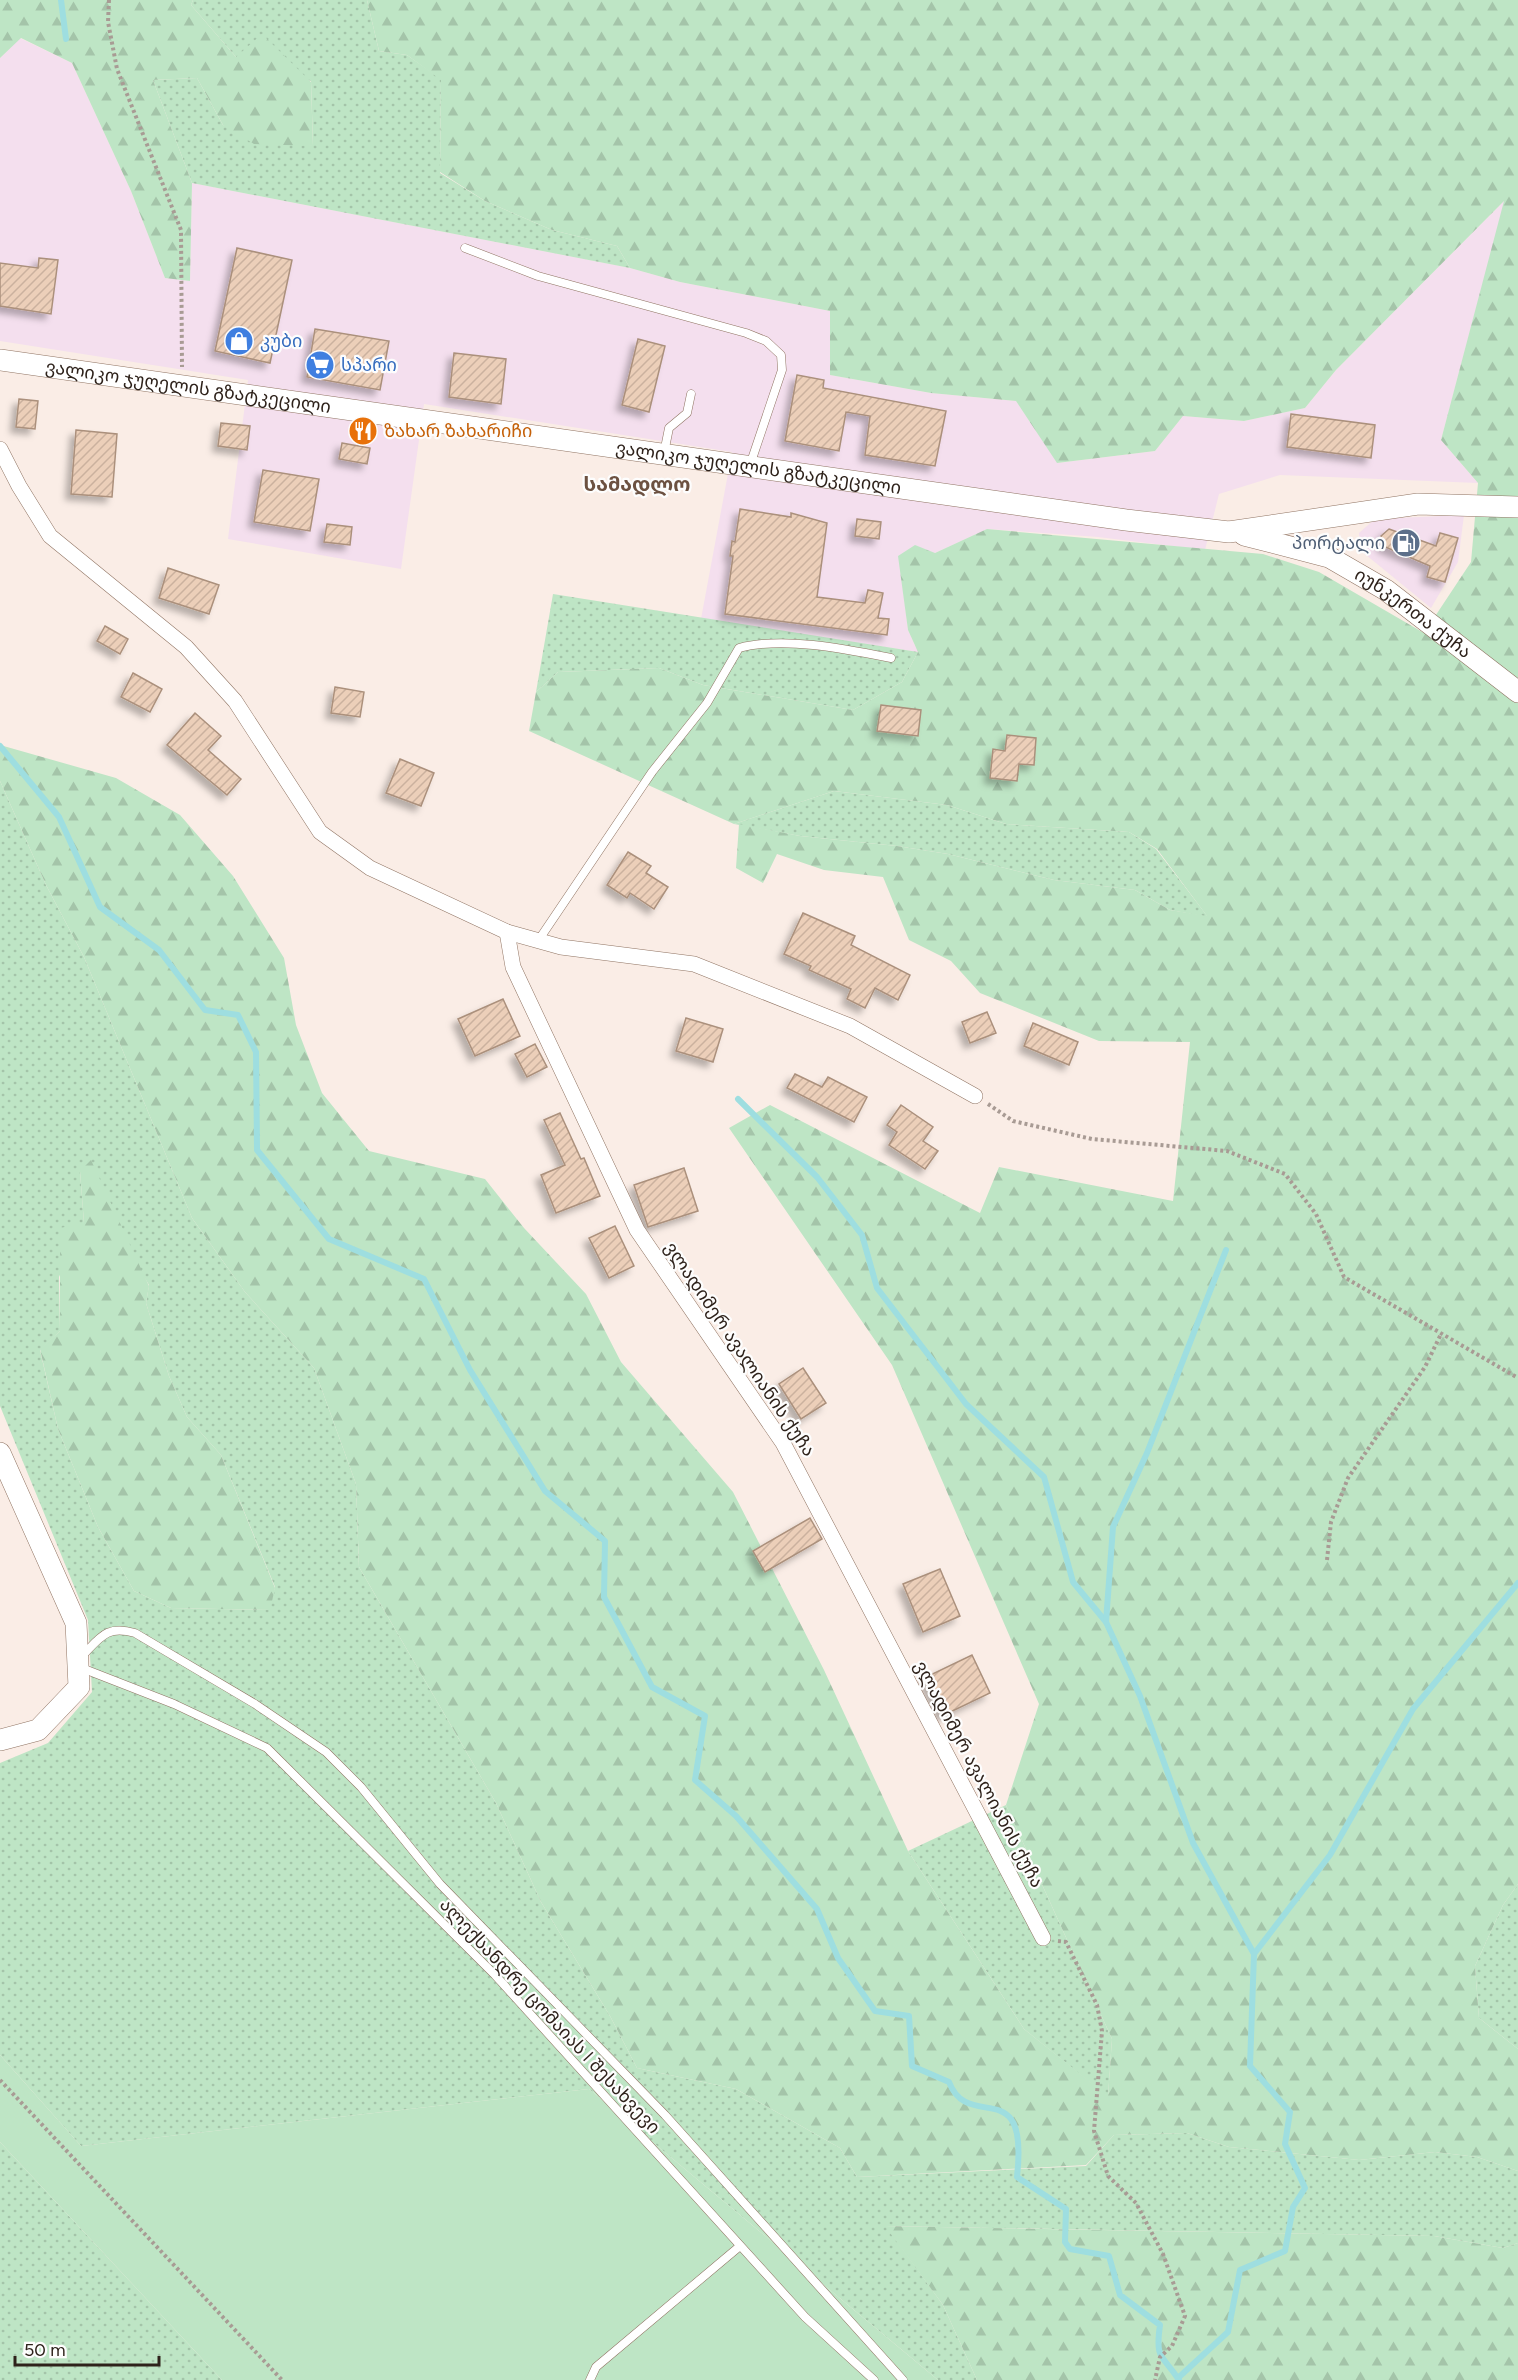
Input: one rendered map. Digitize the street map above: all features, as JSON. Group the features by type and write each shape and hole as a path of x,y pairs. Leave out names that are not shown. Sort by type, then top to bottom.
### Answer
{"main road":[{"name":"ვალიკო ჯუღელის გზატკეცილი","path":"0,360 1126,520 1229,532 1418,504 1518,507"},
{"name":"იუნკერთა ქუჩა","path":"1229,532 1281,542 1329,557 1386,590 1518,692"},
{"path":"0,1453 76,1623 79,1687 38,1730 0,1740"}],"street":[{"path":"0,448 19,486 50,536 186,647 236,701 320,832 370,868 507,932 561,947 694,964 850,1026 975,1096"},
{"name":"ვლადიმერ ავალიანის ქუჩა","path":"507,932 513,967 637,1230 783,1443 1042,1938"}],"lane":[{"path":"465,248 538,276 746,333 766,341 781,355 782,370 749,466"},
{"path":"664,454 669,428 687,413 690,394"},
{"path":"538,941 652,772 707,703 739,648 759,643 792,644 891,658"},
{"path":"78,1663 108,1631 119,1629 135,1633 255,1704 326,1752 361,1787 440,1884 665,2115 903,2380"},
{"name":"ალექსანდრე ცომაიას I შესახვევი","path":"78,1663 174,1704 267,1748 495,1975 805,2317 874,2380"},
{"path":"590,2380 596,2367 740,2246"}],"path":[{"path":"109,0 108,22 117,69 181,230 183,386"},
{"path":"975,1096 1013,1121 1092,1139 1227,1151 1285,1174 1316,1214 1344,1277 1518,1378"},
{"path":"1327,1560 1331,1522 1348,1478 1425,1367 1441,1334"},
{"path":"1042,1938 1066,1942 1097,2005 1102,2031 1094,2131 1108,2176 1136,2203 1162,2254 1185,2316 1172,2346 1160,2357 1155,2380"},
{"path":"0,2080 282,2380"}],"shaded area":[{"path":"20,38 72,63 131,191 165,278 190,281 192,183 630,268 680,282 830,311 830,375 931,393 1016,401 1058,463 1155,451 1183,416 1244,421 1305,408 1336,370 1505,200 1441,440 1478,483 1280,475 1219,494 1205,550 1098,537 988,529 935,553 899,557 908,630 918,652 701,619 732,452 424,404 401,569 228,539 248,380 0,341 0,58"},
{"path":"1464,515 1458,562 1431,608 1360,550 1359,533 1375,519"}],"green space":[{"path":"0,0 193,0 191,5 236,57 262,34 311,82 313,146 254,144 223,125 197,78 153,80 192,183 190,281 165,278 131,191 72,63 21,38 0,58"},
{"path":"193,0 367,0 379,51 407,55 441,79 440,173 485,201 552,230 617,246 630,268 192,183 153,80 197,78 223,125 313,146 311,81 236,57 191,5"},
{"path":"367,0 1518,0 1518,1884 1503,1905 1475,1966 1479,2018 1518,2049 1518,2171 1477,2157 1435,2152 1359,2160 1229,2147 1187,2133 1114,2135 1086,2165 857,2177 840,2148 736,2089 637,2068 610,2016 541,1902 496,1803 359,1567 356,1484 314,1368 245,1292 192,1218 84,957 46,885 0,781 0,745 116,778 180,815 233,876 284,958 296,1025 322,1093 369,1151 485,1179 524,1228 586,1294 621,1362 733,1492 824,1670 908,1851 1024,2029 1108,2096 1112,2039 1006,1805 1039,1704 892,1365 729,1128 770,1105 980,1213 999,1167 1173,1201 1190,1042 1099,1041 980,993 951,961 909,940 883,877 824,870 777,854 763,883 736,868 739,824 800,836 948,854 1054,880 1135,890 1170,910 1207,916 1157,849 1129,832 1006,824 947,805 834,791 734,824 529,731 536,692 558,672 659,668 703,685 853,710 902,682 918,652 908,630 898,556 915,545 935,553 987,529 1263,554 1319,572 1424,633 1471,562 1478,483 1441,440 1504,201 1336,370 1305,408 1244,421 1183,416 1155,451 1057,463 1016,401 931,393 830,375 830,311 680,282 630,268 617,246 552,230 485,201 440,172 441,80 407,55 379,51"},
{"path":"553,594 918,652 902,682 853,710 703,685 659,668 558,672 536,692"},
{"path":"0,781 46,885 84,957 192,1218 245,1292 314,1368 356,1484 359,1567 496,1803 541,1902 610,2016 637,2068 736,2089 840,2148 857,2177 1086,2166 1114,2135 1187,2133 1229,2147 1359,2160 1435,2152 1477,2157 1518,2171 1518,2243 1503,2248 1434,2236 886,2226 943,2305 977,2380 938,2380 589,2089 81,2146 0,2055 0,1763 48,1743 92,1692 88,1620 0,1406","holes":["80,1171 149,1285 146,1303 169,1376 187,1417 221,1455 275,1587 269,1610 171,1608 134,1591 98,1527 58,1429 40,1350 60,1331 59,1277 84,1223"]},
{"path":"834,791 947,805 1006,824 1129,832 1156,849 1208,917 1170,910 1135,890 1054,880 948,854 800,836 734,824"},
{"path":"91,1160 149,1286 146,1303 169,1376 187,1417 221,1455 275,1588 270,1610 171,1608 134,1591 98,1527 58,1429 40,1349 60,1331 60,1228 84,1223 80,1171"},
{"path":"1006,1805 1112,2039 1108,2097 1024,2029 908,1851"},
{"path":"1518,1884 1518,2049 1479,2018 1475,1966 1503,1905"},
{"path":"0,2055 81,2146 589,2089 938,2380 222,2380 0,2142"},
{"path":"0,2142 222,2380 0,2380"},
{"path":"885,2226 1434,2236 1503,2248 1518,2243 1518,2380 977,2380 943,2305"}],"building":[{"path":"237,248 292,260 270,363 215,351"},
{"path":"39,258 58,260 51,314 0,306 0,263 38,268"},
{"path":"315,329 389,341 380,390 307,377"},
{"path":"638,339 665,346 649,412 622,405"},
{"path":"454,353 506,359 501,404 449,397"},
{"path":"797,375 824,380 823,388 946,411 935,466 865,455 870,416 846,412 839,451 785,441"},
{"path":"19,399 38,401 35,429 16,427"},
{"path":"1291,414 1375,425 1371,458 1287,447"},
{"path":"221,423 250,426 247,450 218,446"},
{"path":"76,430 117,434 112,497 71,494"},
{"path":"342,443 370,448 367,464 339,459"},
{"path":"263,470 319,479 310,531 254,522"},
{"path":"740,509 791,517 791,513 827,523 817,597 865,603 868,590 883,593 878,618 889,619 887,635 725,614 733,556 730,556 732,541 735,542"},
{"path":"857,519 881,522 879,539 855,536"},
{"path":"327,524 352,527 350,545 324,542"},
{"path":"1389,529 1436,546 1440,533 1458,538 1445,582 1427,577 1430,566 1383,546 1381,536"},
{"path":"168,568 219,585 209,614 159,598"},
{"path":"105,626 128,639 120,654 97,641"},
{"path":"133,673 162,689 150,712 121,697"},
{"path":"335,687 364,692 360,717 331,713"},
{"path":"881,705 921,710 918,736 877,731"},
{"path":"195,713 221,736 208,750 241,779 227,795 167,745"},
{"path":"1007,735 1036,738 1034,765 1019,764 1017,781 990,778 993,749 1005,751"},
{"path":"400,759 434,773 421,806 386,793"},
{"path":"628,852 651,866 646,873 668,887 654,909 630,893 627,898 607,885"},
{"path":"803,913 855,936 851,945 910,975 898,1000 875,988 865,1008 847,999 851,989 809,970 811,966 784,954"},
{"path":"503,999 520,1036 475,1056 458,1019"},
{"path":"987,1012 996,1033 970,1043 962,1022"},
{"path":"686,1018 723,1029 713,1062 676,1051"},
{"path":"1033,1023 1078,1042 1069,1065 1024,1046"},
{"path":"535,1044 547,1067 527,1077 515,1054"},
{"path":"795,1074 822,1087 828,1077 867,1097 854,1122 787,1088"},
{"path":"901,1105 933,1127 923,1141 938,1151 925,1169 889,1145 897,1132 887,1125"},
{"path":"560,1113 581,1159 584,1158 600,1196 556,1213 541,1175 565,1165 544,1120"},
{"path":"684,1168 698,1211 648,1227 634,1185"},
{"path":"615,1226 634,1266 609,1278 589,1238"},
{"path":"803,1368 826,1403 801,1419 779,1384"},
{"path":"810,1518 822,1539 765,1572 753,1551"},
{"path":"940,1569 960,1616 923,1632 903,1584"},
{"path":"972,1655 990,1693 942,1716 924,1678"}],"waterway":[{"path":"61,0 66,39"},
{"path":"0,746 59,817 100,907 159,950 205,1010 238,1015 256,1052 257,1150 329,1239 424,1279 470,1370 545,1491 605,1541 604,1597 652,1687 705,1716 695,1780 736,1816 817,1909 838,1958 875,2011 909,2016 912,2066 949,2082 958,2097 970,2104 995,2109 1006,2114 1014,2125 1018,2145 1017,2177 1066,2209 1065,2242 1070,2249 1109,2256 1120,2295 1160,2325 1159,2351 1179,2380"},
{"path":"738,1099 817,1177 862,1235 877,1288 966,1404 1044,1477 1073,1582 1106,1622"},
{"path":"1226,1250 1147,1453 1113,1527 1106,1622 1140,1696 1193,1843 1254,1954"},
{"path":"1178,2378 1228,2332 1240,2270 1285,2251 1293,2207 1305,2188 1285,2144 1290,2112 1250,2066 1254,1954 1330,1855 1413,1709 1518,1583"}],"place":[{"name":"კუბი","path":"239,341"},
{"name":"სპარი","path":"320,365"},
{"name":"ზახარ ზახარიჩი","path":"363,431"},
{"name":"პორტალი","path":"1406,543"}],"district":[{"name":"სამადლო","path":"637,484"}]}
